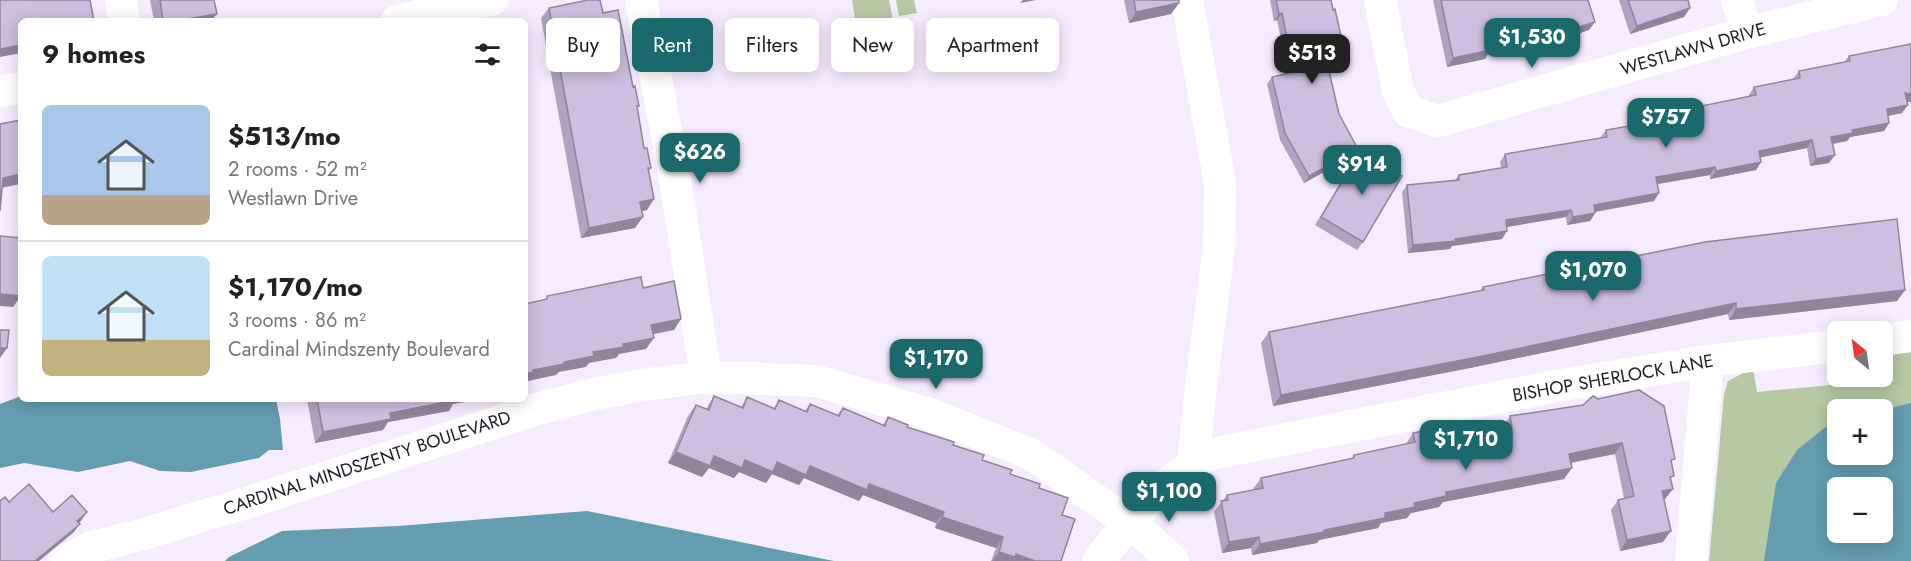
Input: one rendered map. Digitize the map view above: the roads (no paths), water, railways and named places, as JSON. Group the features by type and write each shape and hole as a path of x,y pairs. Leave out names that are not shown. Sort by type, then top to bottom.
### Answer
{"street":[{"path":"122,0 124,18"},
{"path":"386,0 389,18"},
{"path":"411,18 492,0"},
{"path":"641,0 674,173 706,377"},
{"path":"1187,0 1220,183 1219,248 1193,463"},
{"name":"WESTLAWN DRIVE","path":"1380,0 1398,91 1409,112 1438,121 1746,33 1882,0"},
{"path":"1737,0 1746,33"},
{"path":"0,92 18,89"},
{"path":"1893,338 1911,336"},
{"name":"BISHOP SHERLOCK LANE","path":"1098,561 1156,492 1193,463 1211,454 1556,386 1708,361 1827,347"},
{"path":"1691,561 1708,361"},
{"name":"CARDINAL MINDSZENTY BOULEVARD","path":"77,555 537,409 594,394 706,377 817,381 927,413 1031,454 1109,509 1130,521 1173,561"}],"water":[{"path":"18,397 18,402 277,402 283,450 269,450 259,458 191,472 160,471 130,461 78,472 24,463 0,468 0,404"},
{"path":"1911,403 1911,561 1764,561 1776,483 1797,450 1827,426 1827,465 1893,465 1893,408"},
{"path":"587,511 834,561 225,561 282,531 398,526"}]}
